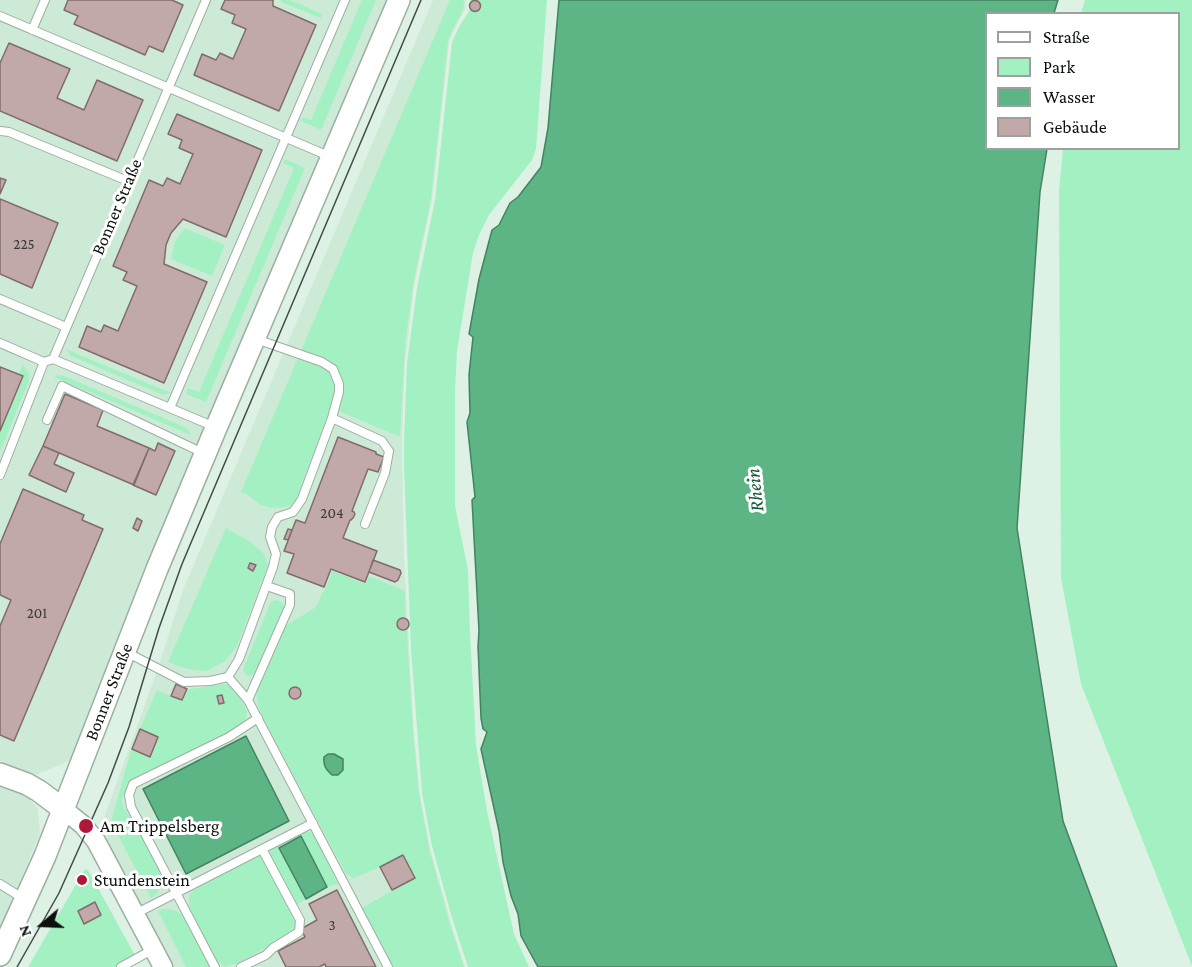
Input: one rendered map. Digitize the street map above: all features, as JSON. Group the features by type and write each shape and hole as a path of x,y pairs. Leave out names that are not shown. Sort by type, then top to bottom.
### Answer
{"main road":[{"name":"Bonner Straße","path":"0,955 45,855 124,652 216,428 399,0"},
{"path":"0,774 27,784 63,809"}],"street":[{"path":"63,809 88,830 96,842 163,967"}],"lane":[{"path":"32,30 45,0"},
{"name":"Bonner Straße","path":"53,359 206,0"},
{"path":"170,408 345,0"},
{"path":"0,16 332,158"},
{"path":"0,131 9,132 128,181"},
{"path":"0,299 66,327"},
{"path":"124,652 184,682 210,681 228,677 239,659 267,586 276,554 270,537 272,527 279,517 292,512 302,499 332,418 339,392 339,384 333,369 322,362 255,339"},
{"path":"0,343 44,362 53,359 216,428"},
{"path":"0,474 44,362"},
{"path":"47,420 62,386 206,455"},
{"path":"332,418 382,441 389,451 386,474 365,524"},
{"path":"248,700 290,605 290,594 267,586"},
{"path":"228,677 248,700 258,718 388,967"},
{"path":"215,967 131,807 129,795 133,784 229,737 258,718"},
{"path":"135,914 313,823"},
{"path":"241,967 266,955 298,932 300,920 262,849"},
{"path":"0,884 25,900"},
{"path":"121,967 154,950"}],"shaded area":[{"path":"0,0 388,0 165,523 83,755 36,775 0,761"},
{"path":"433,0 466,0 466,7 449,43 432,200 414,286 405,364 402,437 404,558 414,733 420,795 430,848 465,967 170,967 109,850 105,815 157,671 183,590"},
{"path":"0,781 25,794 38,809 40,834 0,927"}],"green space":[{"path":"281,0 290,0 322,14 321,18 281,2"},
{"path":"362,0 376,0 321,130 301,121 303,117 311,120"},
{"path":"450,0 464,0 464,5 448,41 431,199 413,285 406,338 400,437 339,411 343,386 335,368 328,359 311,356 309,362 329,370 335,381 336,393 293,505 278,508 263,506 241,492"},
{"path":"470,0 547,0 536,149 532,160 489,215 473,253 457,351 455,392 455,506 468,570 476,745 487,811 514,934 529,967 468,967 432,846 422,793 411,649 404,467 407,363 417,288 435,200 452,42 472,7"},
{"path":"1085,0 1192,0 1192,966 1081,684 1061,578 1059,191 1063,150 1180,150 1180,12 1081,12"},
{"path":"285,159 305,168 206,402 186,394 188,388 199,392 294,168 283,163"},
{"path":"185,228 225,245 212,276 171,259 175,242"},
{"path":"66,349 171,393 163,395 71,356"},
{"path":"23,364 29,374 29,381 0,452 0,431 24,377 19,374"},
{"path":"62,375 187,428 191,435 54,377"},
{"path":"226,528 249,541 264,554 268,565 237,646 225,661 207,671 187,669 168,662"},
{"path":"332,571 366,584 369,576 405,591 405,618 409,623 407,628 408,651 419,794 430,852 464,967 390,967 360,909 415,878 403,855 354,878 346,874 258,706 256,692 282,628 316,607"},
{"path":"275,600 281,602 284,608 254,674 247,676 243,671 244,667 271,602"},
{"path":"227,684 242,701 247,711 246,720 228,736 128,783 122,800 124,808 138,827 161,871 160,886 151,898 111,822 131,750 157,690 182,701 189,689"},
{"path":"305,831 313,833 338,884 327,887 301,837 280,848 306,899 294,907 266,852"},
{"path":"261,853 297,920 293,933 238,963 225,967 216,960 189,906 189,896 196,887"},
{"path":"85,869 88,870 136,957 116,967 28,967"},
{"path":"175,910 185,918 210,967 186,967 158,911"}],"water":[{"name":"Rhein","path":"559,0 1058,0 1054,12 985,12 985,150 1047,150 1040,192 1017,528 1063,821 1117,967 538,967 521,936 518,914 503,862 499,831 481,749 487,732 483,729 481,718 472,500 475,497 467,422 470,413 469,375 473,337 469,334 479,279 492,230 499,225 510,203 518,197 541,167 548,128"},
{"path":"246,736 289,821 186,874 143,789"},
{"path":"334,754 343,759 343,770 338,775 332,775 325,767 324,757"},
{"path":"301,836 327,887 306,899 279,848"}],"building":[{"path":"68,0 172,0 183,5 163,52 149,46 145,55 74,24 78,16 64,10"},
{"path":"225,0 273,0 273,6 316,25 279,111 194,75 202,54 216,60 220,53 233,59 246,29 232,23 235,15 221,9"},
{"path":"475,0 481,6 475,12 469,6"},
{"path":"9,43 70,69 57,98 84,110 97,80 143,100 117,161 0,111 0,63"},
{"path":"177,114 262,150 226,237 183,219 171,233 166,245 164,264 207,282 164,383 79,347 87,326 101,332 104,325 118,331 137,286 123,280 127,272 113,266 149,180 163,186 167,178 180,184 193,154 179,148 182,140 168,134"},
{"path":"0,178 6,180 0,194"},
{"path":"0,199 58,223 32,288 0,274"},
{"path":"0,367 23,376 0,431"},
{"path":"65,394 103,410 97,426 149,448 134,485 43,446"},
{"path":"338,437 384,457 378,472 368,469 352,511 355,514 343,538 377,551 365,582 331,569 324,587 287,573 294,554 284,551 296,520 305,523"},
{"path":"158,443 175,451 156,495 133,485 149,448 155,451"},
{"path":"43,446 59,453 54,464 74,473 66,492 29,475"},
{"path":"23,489 84,515 82,520 103,529 14,741 0,735 0,626 11,600 0,595 0,544"},
{"path":"137,518 142,521 138,531 133,528"},
{"path":"288,529 292,530 288,540 284,539"},
{"path":"373,560 400,570 398,580 395,582 369,572"},
{"path":"250,563 256,565 253,571 248,568"},
{"path":"405,618 409,624 405,630 401,630 397,622"},
{"path":"176,684 187,689 182,700 171,696"},
{"path":"295,687 301,693 295,699 289,693"},
{"path":"222,695 224,703 219,704 217,696"},
{"path":"140,729 158,737 150,757 132,749"},
{"path":"403,855 415,878 392,890 380,867"},
{"path":"337,890 376,967 326,967 325,964 319,967 286,967 278,951 305,937 301,929 317,920 309,904"},
{"path":"95,902 101,915 84,924 78,911"}],"tram line":[{"path":"17,967 59,893 108,783 129,727 159,628 182,564 421,0"}],"place":[{"name":"Am Trippelsberg","path":"86,826"},
{"name":"Stundenstein","path":"82,880"}]}
